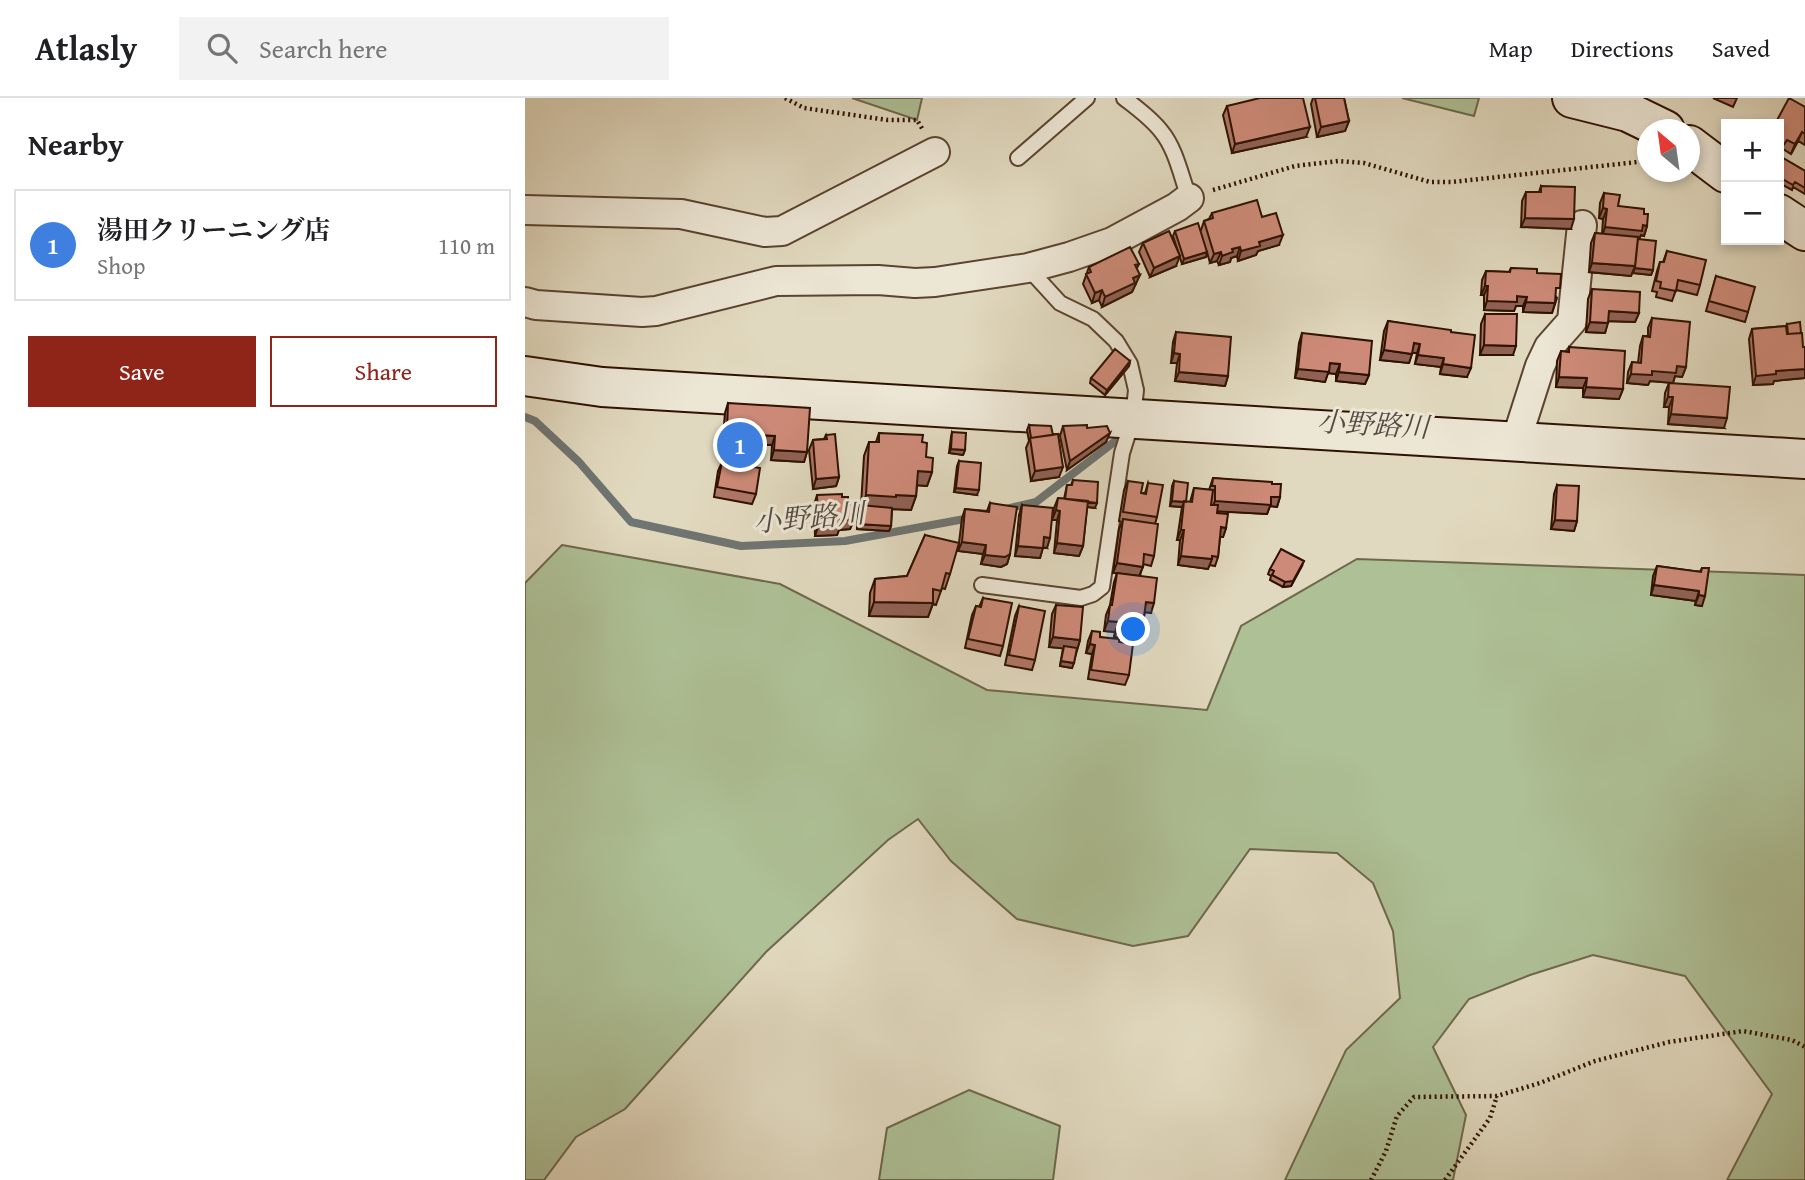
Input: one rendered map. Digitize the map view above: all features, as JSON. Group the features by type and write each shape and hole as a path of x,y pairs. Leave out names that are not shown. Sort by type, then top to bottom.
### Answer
{"street":[{"path":"1571,98 1628,112 1642,119"},
{"path":"525,210 681,214 765,232 782,231 935,152"},
{"path":"1700,153 1721,169"},
{"path":"525,303 656,312 776,281 878,280 925,283 1028,268 1112,242 1189,198"},
{"path":"1784,217 1805,231"},
{"path":"1516,441 1549,346 1572,321 1582,226"},
{"path":"525,376 602,387 1805,459"}],"lane":[{"path":"1018,158 1087,98"},
{"path":"1124,98 1163,133 1173,151 1189,198"},
{"path":"982,584 1081,598 1102,587 1122,453 1133,418 1136,390 1130,364 1116,341 1093,319 1060,303 1028,268"}],"path":[{"path":"785,98 804,108 888,120"},
{"path":"1189,198 1296,166 1338,161 1364,163 1430,182 1452,182 1637,162"},
{"path":"1371,1180 1397,1116 1414,1097 1497,1096 1540,1083 1595,1061 1669,1042 1743,1031 1792,1040 1805,1047"},
{"path":"1445,1180 1490,1118 1497,1096"}],"green space":[{"path":"852,98 922,98 917,120"},
{"path":"1402,98 1479,98 1474,116"},
{"path":"562,545 780,584 987,690 1207,710 1241,626 1357,559 1805,575 1805,1180 1727,1180 1772,1094 1685,976 1593,955 1530,975 1469,999 1433,1047 1466,1115 1453,1180 1285,1180 1346,1050 1400,998 1393,931 1373,883 1337,853 1250,849 1188,936 1133,946 1017,919 951,861 918,819 888,840 766,952 625,1109 576,1137 544,1180 525,1180 525,583"},
{"path":"969,1090 1060,1126 1053,1180 879,1180 887,1128"}],"building":[{"path":"1260,98 1303,98 1310,127 1235,144 1227,106"},
{"path":"1315,98 1344,98 1349,121 1321,127"},
{"path":"1789,98 1805,107 1805,134 1802,132 1795,144 1787,140 1784,144 1784,119 1778,119"},
{"path":"1784,159 1805,171 1805,188 1795,182 1793,185 1784,180"},
{"path":"1541,186 1575,187 1574,219 1525,218 1526,192 1541,192"},
{"path":"1604,193 1620,195 1618,206 1644,209 1644,214 1648,214 1647,226 1643,225 1642,231 1605,227 1607,209 1603,208"},
{"path":"1257,200 1262,217 1276,213 1283,235 1259,242 1260,246 1241,251 1240,247 1232,249 1233,252 1222,256 1221,252 1214,254 1204,221 1213,218 1212,213"},
{"path":"1198,223 1207,252 1184,259 1175,231"},
{"path":"1169,231 1180,256 1154,268 1143,243"},
{"path":"1595,233 1638,237 1635,266 1592,263"},
{"path":"1638,239 1656,241 1653,270 1635,268"},
{"path":"1130,247 1139,264 1135,265 1140,275 1133,278 1135,283 1105,297 1102,290 1095,293 1086,274 1091,272 1089,267"},
{"path":"1667,251 1706,260 1700,285 1678,280 1676,291 1660,288 1661,282 1656,281 1660,262 1664,262"},
{"path":"1511,268 1537,269 1537,273 1561,274 1555,303 1526,302 1527,297 1517,296 1517,302 1487,301 1486,271 1510,272"},
{"path":"1716,276 1755,287 1748,312 1709,301"},
{"path":"1592,289 1640,292 1639,313 1609,311 1608,323 1590,322"},
{"path":"1485,314 1517,314 1516,346 1484,345"},
{"path":"1652,318 1690,322 1686,367 1677,366 1676,373 1652,371 1652,375 1631,374 1632,362 1641,363 1643,336 1650,337"},
{"path":"1388,321 1475,335 1471,368 1443,364 1444,358 1418,355 1420,344 1414,343 1412,354 1384,350"},
{"path":"1800,322 1801,333 1788,334 1787,324"},
{"path":"1786,326 1787,334 1802,333 1805,369 1776,371 1776,374 1756,376 1752,329"},
{"path":"1176,332 1231,337 1228,376 1179,372 1180,354 1174,353"},
{"path":"1302,333 1372,341 1369,375 1339,372 1340,364 1330,363 1329,372 1298,369"},
{"path":"1569,347 1625,351 1623,389 1586,387 1587,378 1559,377 1561,351 1569,352"},
{"path":"1115,349 1130,361 1107,390 1091,378"},
{"path":"1669,383 1730,387 1727,418 1671,414 1673,397 1668,397"},
{"path":"728,403 810,408 807,452 774,450 775,436 743,434 743,430 727,429"},
{"path":"1029,425 1051,426 1053,435 1031,438"},
{"path":"1087,425 1087,428 1107,426 1110,433 1070,461 1063,426"},
{"path":"952,432 966,433 965,450 951,449"},
{"path":"879,433 923,435 922,442 927,443 926,457 933,458 932,472 918,471 916,496 866,495 869,442 879,442"},
{"path":"835,434 839,477 816,479 813,440 827,439 826,435"},
{"path":"1058,434 1063,467 1035,471 1030,438"},
{"path":"959,461 981,463 979,490 956,488"},
{"path":"722,462 760,468 756,494 717,487"},
{"path":"1213,478 1281,484 1280,497 1271,497 1271,505 1215,501"},
{"path":"1073,480 1098,482 1097,503 1065,499 1067,485 1072,485"},
{"path":"1128,481 1143,483 1141,493 1146,494 1148,483 1163,485 1157,517 1123,512"},
{"path":"1174,481 1188,483 1186,502 1172,501"},
{"path":"1557,485 1579,486 1577,521 1555,520"},
{"path":"1194,488 1213,490 1211,505 1218,505 1217,513 1228,514 1226,528 1221,527 1218,557 1212,556 1212,559 1181,556 1184,501 1192,502"},
{"path":"842,494 842,497 848,497 848,505 853,504 854,520 840,520 841,526 818,527 817,495"},
{"path":"1058,498 1088,501 1083,546 1057,543 1060,511 1056,510"},
{"path":"990,503 1017,507 1010,554 1005,557 985,555 986,545 962,542 965,509 989,512"},
{"path":"860,505 892,508 891,526 858,524"},
{"path":"1022,505 1053,508 1050,538 1044,537 1043,548 1018,546"},
{"path":"1123,519 1158,524 1154,556 1144,554 1143,567 1117,563"},
{"path":"925,535 959,543 950,574 946,573 941,591 933,589 933,603 874,602 875,579 907,576"},
{"path":"1281,549 1304,561 1293,581 1285,582 1272,575 1274,571 1270,569"},
{"path":"1657,566 1701,572 1702,568 1709,568 1705,596 1699,595 1699,591 1654,585"},
{"path":"1117,573 1157,578 1154,603 1146,602 1142,631 1118,627 1119,622 1108,621"},
{"path":"983,598 1012,603 1003,646 968,639 976,606 981,607"},
{"path":"1056,605 1083,607 1080,640 1053,637"},
{"path":"1019,606 1045,611 1035,660 1009,655"},
{"path":"1092,631 1100,632 1100,637 1133,644 1129,675 1091,670 1095,645 1090,644"},
{"path":"1064,646 1077,648 1074,663 1061,661"}],"waterway":[{"name":"小野路川","path":"525,417 535,421 579,462 631,522 741,546 845,541 970,518"},
{"name":"小野路川","path":"1006,509 1036,502 1118,439"}],"place":[{"name":"湯田クリーニング店","path":"740,445"}]}
